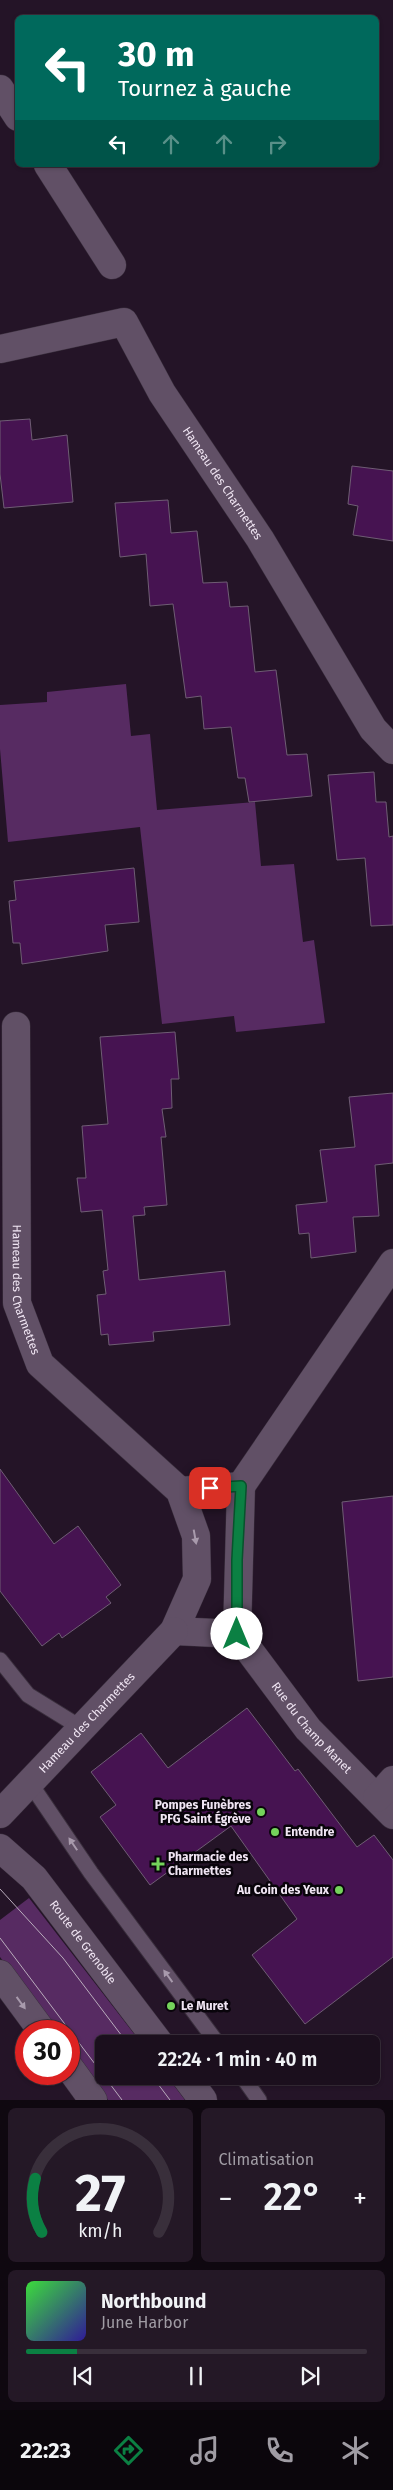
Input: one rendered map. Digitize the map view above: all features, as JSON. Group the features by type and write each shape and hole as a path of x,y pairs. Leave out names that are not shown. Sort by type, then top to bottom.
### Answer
{"street":[{"path":"0,89 15,112"},
{"path":"49,167 112,265"},
{"name":"Hameau des Charmettes","path":"0,349 124,322 162,393 260,539 373,729 393,750"},
{"name":"Hameau des Charmettes","path":"0,1814 83,1729 174,1631 197,1579 196,1536 180,1491 40,1364 17,1303 16,1026"},
{"path":"174,1631 237,1634 237,1560 241,1486 393,1263"},
{"path":"180,1491 241,1486"},
{"name":"Rue du Champ Manet","path":"237,1634 308,1729 388,1798"},
{"name":"Route de Grenoble","path":"0,1848 34,1878 153,2035"},
{"path":"0,1974 34,2020"},
{"path":"80,2082 93,2100"},
{"path":"192,2085 203,2100"}],"lane":[{"path":"0,1660 28,1694 83,1729"},
{"path":"30,1783 91,1873 211,2035"},
{"path":"248,2085 259,2100"}],"shaded area":[{"path":"126,684 131,736 150,734 157,810 255,802 261,866 294,864 303,942 314,940 325,1023 236,1032 234,1016 162,1024 140,827 8,842 0,749 0,705 47,702 47,692"},
{"path":"29,1898 135,2035 95,2035 95,2083 80,2063 80,2020 48,2020 0,1957 0,1920"},
{"path":"97,2085 174,2085 185,2100 108,2100"}],"building":[{"path":"30,419 32,440 67,435 73,502 4,508 0,474 0,421"},
{"path":"352,466 393,471 393,541 353,535 358,506 348,504"},
{"path":"168,500 171,533 197,531 203,583 227,582 230,607 248,606 255,672 276,670 287,755 307,754 312,796 249,802 245,778 238,778 231,727 204,729 201,696 186,698 173,604 150,606 146,554 120,557 115,503"},
{"path":"374,772 376,802 386,802 389,837 393,836 393,925 371,926 365,858 337,860 328,775"},
{"path":"134,868 139,922 105,925 108,951 22,964 20,943 13,943 9,901 16,900 14,881"},
{"path":"175,1032 179,1079 171,1079 172,1108 162,1109 166,1137 161,1137 167,1205 144,1207 145,1215 133,1216 139,1280 225,1271 230,1325 153,1332 154,1341 109,1345 108,1334 101,1335 97,1295 106,1294 103,1271 108,1270 102,1210 81,1212 77,1178 86,1178 82,1126 108,1124 100,1037"},
{"path":"393,1093 393,1163 375,1165 379,1216 353,1217 356,1252 311,1258 309,1233 299,1234 296,1205 327,1202 320,1150 355,1147 349,1097"},
{"path":"0,1469 54,1544 78,1526 121,1585 106,1597 111,1603 62,1638 59,1633 42,1646 0,1591"},
{"path":"393,1496 393,1677 358,1681 342,1502"},
{"path":"247,1708 295,1771 298,1769 357,1847 374,1835 393,1860 393,1957 305,2024 252,1955 297,1919 231,1826 150,1885 100,1817 116,1805 91,1772 141,1733 168,1768"}],"tram line":[{"path":"0,1889 63,1958 121,2035"},
{"path":"0,1938 95,2064"},
{"path":"111,2085 122,2100"},
{"path":"159,2085 170,2100"}],"place":[{"name":"Pompes Funèbres PFG Saint Égrève","path":"261,1812"},
{"name":"Entendre","path":"275,1832"},
{"name":"Pharmacie des Charmettes","path":"158,1864"},
{"name":"Au Coin des Yeux","path":"339,1890"},
{"name":"Le Muret","path":"171,2006"}],"route":[{"path":"210,1488 241,1486 237,1560 237,1634"}]}
